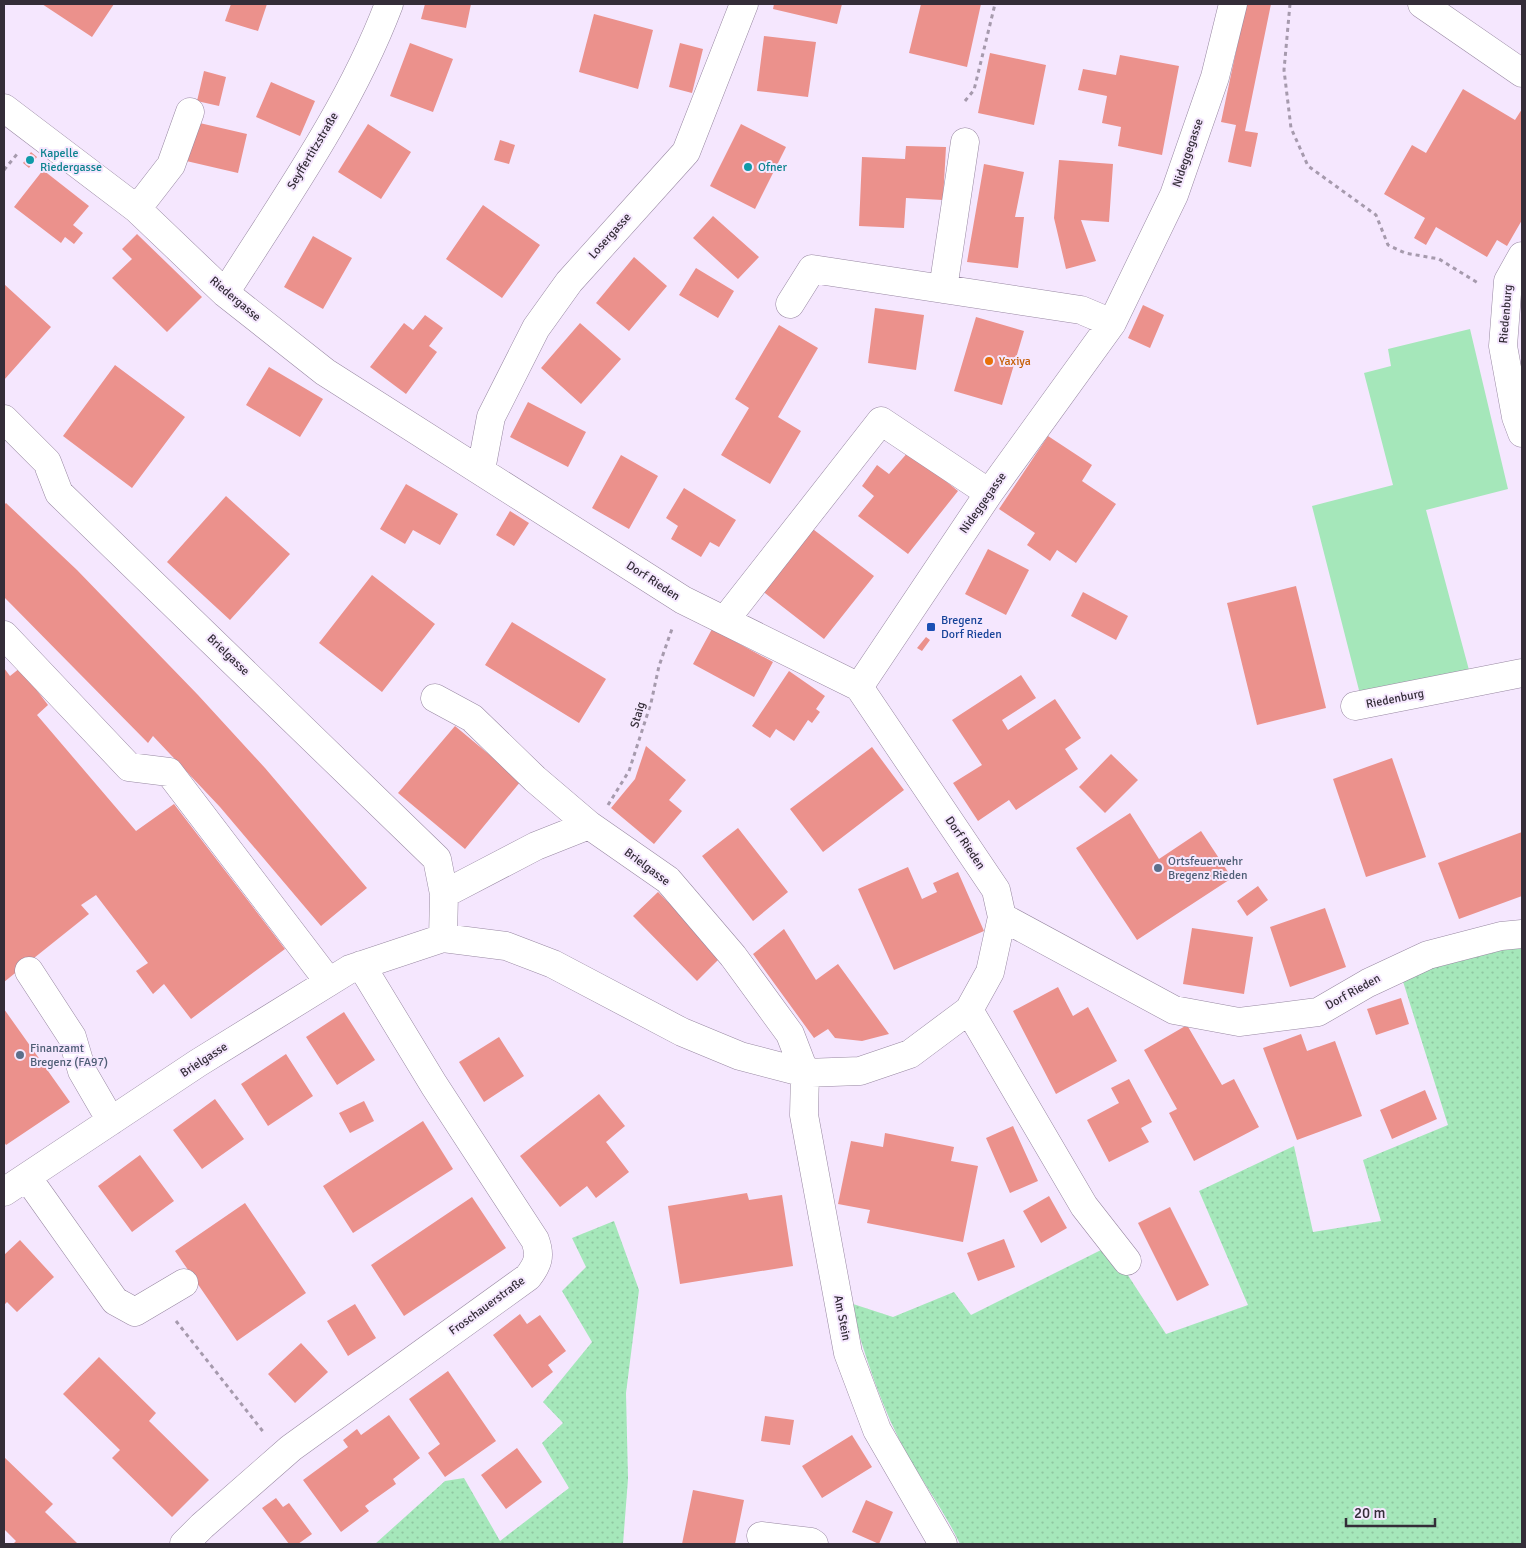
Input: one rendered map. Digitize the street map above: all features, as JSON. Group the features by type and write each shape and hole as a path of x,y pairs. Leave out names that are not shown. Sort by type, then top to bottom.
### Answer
{"street":[{"name":"Seyffertitzstraße","path":"226,293 320,143 377,36 389,4"},
{"name":"Losergasse","path":"481,470 492,417 536,328 569,282 686,152 744,4"},
{"name":"Nideggegasse","path":"859,686 989,493 1112,324 1174,195 1215,77 1233,4"},
{"path":"1422,4 1522,73"},
{"name":"Riedergasse","path":"4,108 137,209 226,293 325,372 481,470"},
{"path":"137,209 171,164 190,112"},
{"path":"943,289 965,142"},
{"name":"Riedenburg","path":"1522,256 1508,280 1503,346 1516,417 1522,433"},
{"path":"790,304 812,269 1081,310 1112,324"},
{"name":"Brielgasse","path":"4,419 47,462 59,493 437,859 444,894 443,938"},
{"path":"725,620 881,421 989,493"},
{"name":"Dorf Rieden","path":"481,470 683,600 859,686 996,890 1002,917 1174,1010 1239,1022 1318,1012 1368,982 1428,955 1512,935"},
{"path":"4,635 130,767 168,772 329,982"},
{"name":"Riedenburg","path":"1355,706 1522,674"},
{"name":"Brielgasse","path":"434,698 472,718 535,779 590,825 668,880 733,956 790,1034 805,1072"},
{"path":"444,894 536,846 590,825"},
{"name":"Brielgasse","path":"4,1192 329,982 361,965 443,938 506,946 552,964 682,1032 740,1056 805,1072 860,1072 910,1054 969,1010 990,972 1002,917"},
{"name":"Froschauerstraße","path":"184,1544 280,1457 528,1277 537,1265 539,1252 535,1240 434,1085 361,965"},
{"path":"29,970 72,1037 82,1071 110,1122"},
{"path":"969,1010 1084,1206 1127,1261"},
{"name":"Am Stein","path":"805,1072 804,1115 848,1353 878,1430 937,1542"},
{"path":"27,1177 115,1301 135,1312 184,1283"},
{"path":"761,1536 811,1542 814,1544"}],"path":[{"path":"965,101 974,90 995,4"},
{"path":"1290,4 1284,70 1290,128 1308,166 1376,215 1388,245 1405,253 1440,259 1507,300"},
{"path":"4,170 19,151"},
{"name":"Staig","path":"590,825 609,805 629,771 650,703 659,666 683,600"},
{"path":"158,1298 250,1414 280,1457"}],"green space":[{"path":"1470,329 1508,489 1426,510 1469,670 1361,698 1312,506 1393,485 1364,373 1391,366 1388,349"},
{"path":"1522,945 1522,1544 960,1544 899,1440 882,1402 868,1363 850,1303 893,1317 954,1292 971,1315 1109,1246 1166,1334 1248,1305 1199,1191 1294,1146 1313,1232 1381,1221 1363,1160 1448,1125 1400,972"},
{"path":"614,1221 639,1290 626,1393 628,1479 623,1544 375,1544 445,1481 464,1478 500,1541 569,1488 542,1443 563,1423 543,1402 592,1342 562,1291 586,1267 572,1238"}],"building":[{"path":"42,4 114,4 92,37"},
{"path":"231,4 267,4 258,31 225,21"},
{"path":"425,4 471,4 466,28 421,19"},
{"path":"774,4 842,4 837,24 773,9"},
{"path":"921,4 981,4 967,67 909,53"},
{"path":"1246,4 1271,4 1245,131 1258,133 1251,167 1228,162 1236,125 1221,122"},
{"path":"594,14 653,30 638,89 579,72"},
{"path":"764,36 816,42 808,97 757,91"},
{"path":"410,43 453,59 433,112 390,96"},
{"path":"680,43 703,49 692,93 669,87"},
{"path":"990,53 1046,65 1034,125 978,113"},
{"path":"1120,55 1179,66 1162,155 1118,146 1121,127 1102,123 1107,96 1078,90 1083,69 1116,75"},
{"path":"204,71 226,77 219,106 197,101"},
{"path":"271,82 315,101 300,136 256,117"},
{"path":"1463,89 1515,120 1522,109 1522,220 1507,246 1497,240 1487,257 1436,227 1426,245 1414,238 1425,218 1384,194 1412,145 1426,153"},
{"path":"191,121 247,134 238,173 182,160"},
{"path":"368,124 411,152 381,199 338,172"},
{"name":"Ofner","path":"741,124 786,147 755,209 710,186"},
{"path":"500,140 515,145 509,164 494,160"},
{"path":"906,146 946,147 943,200 906,198 904,228 859,226 862,157 905,159"},
{"name":"Kapelle Riedergasse","path":"31,152 37,157 29,168 23,163"},
{"path":"1059,160 1113,164 1109,222 1081,220 1096,261 1066,269 1054,218"},
{"path":"984,164 1024,172 1015,217 1024,217 1018,268 967,262"},
{"path":"43,170 89,206 73,225 83,233 74,244 65,237 61,243 14,207"},
{"path":"483,205 540,245 502,298 446,259"},
{"path":"713,216 759,257 738,279 693,238"},
{"path":"137,234 202,297 167,332 112,278 132,259 122,249"},
{"path":"313,236 352,258 323,309 284,287"},
{"path":"634,257 667,286 629,331 596,303"},
{"path":"696,268 734,291 718,318 679,295"},
{"path":"4,284 51,327 4,380"},
{"path":"1143,305 1164,315 1150,348 1128,338"},
{"path":"875,308 924,315 916,370 868,363"},
{"path":"425,315 443,328 429,346 437,352 406,394 370,367 404,323 413,330"},
{"name":"Yaxiya","path":"976,317 1024,331 1002,405 954,391"},
{"path":"580,323 621,359 581,404 541,368"},
{"path":"779,325 818,348 778,417 801,431 770,484 721,455 749,408 735,399"},
{"path":"115,365 185,417 132,488 63,436"},
{"path":"269,367 323,399 300,437 246,405"},
{"path":"528,402 586,432 568,467 510,437"},
{"path":"1048,436 1092,465 1082,481 1116,504 1076,563 1057,550 1050,561 1027,545 1035,533 999,509"},
{"path":"909,451 958,491 908,554 858,516 874,496 862,486 877,465 889,474"},
{"path":"621,455 658,476 629,529 592,508"},
{"path":"406,484 458,514 440,545 413,530 405,544 380,529"},
{"path":"684,488 736,520 719,547 710,542 701,557 671,539 678,526 666,518"},
{"path":"226,496 290,554 230,620 167,562"},
{"path":"6,503 77,570 198,695 265,768 367,888 321,926 220,807 153,736 148,743 4,597 4,505"},
{"path":"510,511 529,523 514,546 496,535"},
{"path":"805,523 874,576 824,639 756,586"},
{"path":"988,549 1029,570 1006,615 965,594"},
{"path":"372,575 435,624 382,692 319,643"},
{"path":"1296,586 1326,708 1257,725 1227,603"},
{"path":"1083,592 1128,616 1116,640 1071,616"},
{"path":"512,622 606,679 579,723 485,665"},
{"path":"712,629 773,662 754,697 693,664"},
{"path":"926,637 930,640 922,651 917,648"},
{"path":"4,668 10,676 20,668 48,705 37,715 136,831 174,804 285,949 191,1019 164,984 153,994 136,971 148,963 96,895 81,905 89,914 4,982"},
{"path":"789,671 825,696 816,709 820,712 812,723 808,720 794,741 776,729 770,738 752,726"},
{"path":"1021,675 1036,698 1002,720 1008,730 1055,699 1081,738 1065,749 1078,769 1016,810 1009,800 978,821 953,783 982,765 952,720"},
{"path":"455,726 521,781 465,849 398,793"},
{"path":"646,746 686,780 669,800 682,811 654,844 611,808 635,779"},
{"path":"872,747 904,790 823,852 790,809"},
{"path":"1111,754 1138,780 1105,813 1079,787"},
{"path":"1392,758 1426,857 1366,877 1333,779"},
{"name":"Ortsfeuerwehr Bregenz Rieden","path":"1130,813 1159,859 1201,831 1232,878 1137,940 1076,848"},
{"path":"738,828 788,892 753,921 702,856"},
{"path":"1522,832 1522,896 1459,919 1438,863"},
{"path":"908,867 922,899 937,892 933,883 958,872 984,931 894,970 858,889"},
{"path":"1258,886 1268,900 1247,916 1237,901"},
{"path":"658,892 722,956 697,981 633,916"},
{"path":"1325,908 1346,967 1290,987 1270,927"},
{"path":"1192,928 1253,937 1244,994 1183,984"},
{"path":"784,929 816,980 838,964 889,1034 862,1041 835,1038 828,1029 814,1038 753,954"},
{"path":"1058,987 1073,1016 1088,1007 1117,1061 1056,1094 1013,1011"},
{"path":"1401,998 1409,1024 1376,1035 1367,1009"},
{"name":"Finanzamt Bregenz (FA97)","path":"4,1009 70,1102 6,1145 4,1142"},
{"path":"344,1012 375,1060 337,1085 306,1037"},
{"path":"1187,1025 1222,1085 1234,1079 1259,1127 1194,1161 1169,1113 1177,1109 1144,1050"},
{"path":"1301,1034 1307,1051 1335,1041 1362,1116 1297,1140 1263,1048"},
{"path":"499,1037 524,1076 484,1102 459,1062"},
{"path":"286,1054 313,1096 268,1126 241,1084"},
{"path":"1129,1079 1152,1122 1141,1128 1149,1142 1109,1162 1087,1120 1119,1103 1111,1088"},
{"path":"1425,1090 1437,1119 1392,1139 1380,1110"},
{"path":"599,1094 625,1126 606,1142 629,1172 596,1198 587,1186 560,1207 520,1156"},
{"path":"215,1099 244,1139 202,1169 173,1130"},
{"path":"364,1101 374,1121 350,1133 339,1113"},
{"path":"423,1121 453,1169 353,1233 323,1186"},
{"path":"1013,1126 1038,1181 1010,1193 986,1138"},
{"path":"885,1133 954,1147 951,1161 978,1166 963,1242 867,1223 870,1210 838,1204 851,1141 883,1147"},
{"path":"140,1155 174,1201 132,1232 98,1186"},
{"path":"747,1193 749,1200 782,1195 793,1266 680,1284 668,1206"},
{"path":"1049,1196 1067,1228 1041,1243 1023,1211"},
{"path":"472,1197 506,1248 404,1316 371,1265"},
{"path":"245,1203 306,1293 237,1341 175,1251"},
{"path":"1170,1207 1209,1285 1177,1301 1138,1223"},
{"path":"1004,1239 1015,1267 978,1281 967,1253"},
{"path":"20,1240 54,1277 17,1312 7,1302 4,1305 4,1255"},
{"path":"355,1304 376,1338 348,1356 327,1321"},
{"path":"520,1314 527,1324 540,1315 566,1351 548,1365 553,1372 532,1388 493,1335"},
{"path":"301,1343 328,1372 295,1403 268,1374"},
{"path":"99,1357 156,1413 149,1421 209,1480 172,1517 112,1458 120,1450 63,1394"},
{"path":"448,1371 496,1441 445,1477 428,1453 440,1444 409,1399"},
{"path":"389,1415 420,1458 393,1479 396,1484 365,1506 369,1511 341,1532 303,1480 348,1447 343,1440 357,1429 361,1435"},
{"path":"765,1416 794,1420 790,1445 761,1441"},
{"path":"852,1435 872,1467 822,1498 802,1466"},
{"path":"517,1448 542,1482 506,1509 481,1475"},
{"path":"4,1457 53,1504 45,1512 78,1544 13,1544 16,1541 4,1529"},
{"path":"693,1490 744,1500 735,1544 682,1544"},
{"path":"276,1498 283,1507 289,1503 312,1534 298,1544 289,1544 262,1508"},
{"path":"866,1500 893,1512 879,1544 852,1532"}],"place":[{"name":"Kapelle Riedergasse","path":"30,160"},
{"name":"Ofner","path":"748,167"},
{"name":"Yaxiya","path":"989,361"},
{"name":"Bregenz Dorf Rieden","path":"931,627"},
{"name":"Ortsfeuerwehr Bregenz Rieden","path":"1158,868"},
{"name":"Finanzamt Bregenz (FA97)","path":"20,1055"}]}
